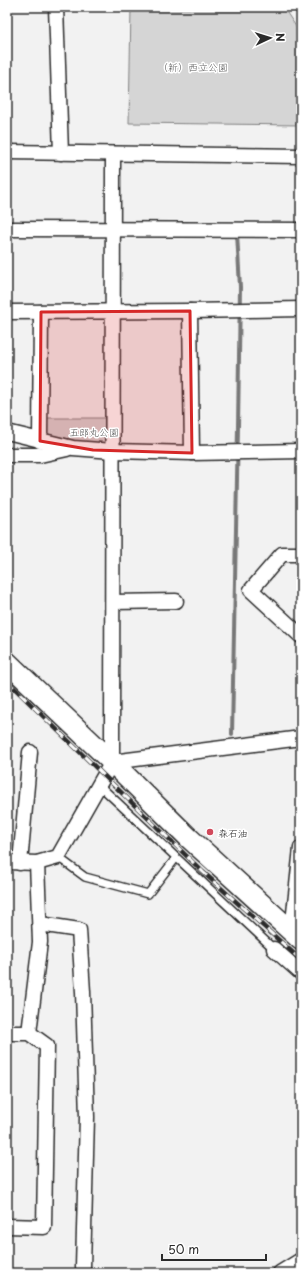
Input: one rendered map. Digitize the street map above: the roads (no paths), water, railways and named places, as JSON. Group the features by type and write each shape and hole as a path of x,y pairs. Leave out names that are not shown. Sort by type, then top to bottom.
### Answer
{"street":[{"path":"56,7 61,153"},
{"path":"7,152 301,156"},
{"path":"30,752 14,863 37,864 58,857 112,762 113,154"},
{"path":"7,229 301,230"},
{"path":"7,312 301,309"},
{"path":"190,311 192,453"},
{"path":"40,441 41,312"},
{"path":"7,432 73,448 113,451 192,453 301,451"},
{"path":"7,455 40,455 73,448"},
{"path":"301,554 282,554 251,590 301,636"},
{"path":"113,602 176,601"},
{"path":"7,662 189,838 296,936"},
{"path":"112,762 301,738"},
{"path":"296,936 301,848"},
{"path":"29,1033 40,942 37,864"},
{"path":"40,924 79,930 83,992 87,1117 83,1267"},
{"path":"274,949 301,973"},
{"path":"7,1033 29,1033 47,1046 44,1227 7,1226"},
{"path":"280,1273 301,1260"}],"lane":[{"path":"99,785 274,949"},
{"path":"58,857 85,877 148,894 176,858"}],"waterway":[{"path":"232,734 240,287 237,233"}],"railway":[{"path":"7,681 203,872 301,960"}],"place":[{"name":"森石油","path":"210,832"}],"park label":[{"name":"（新）西立公園","path":"193,66"},
{"name":"五郎丸公園","path":"94,431"}]}
